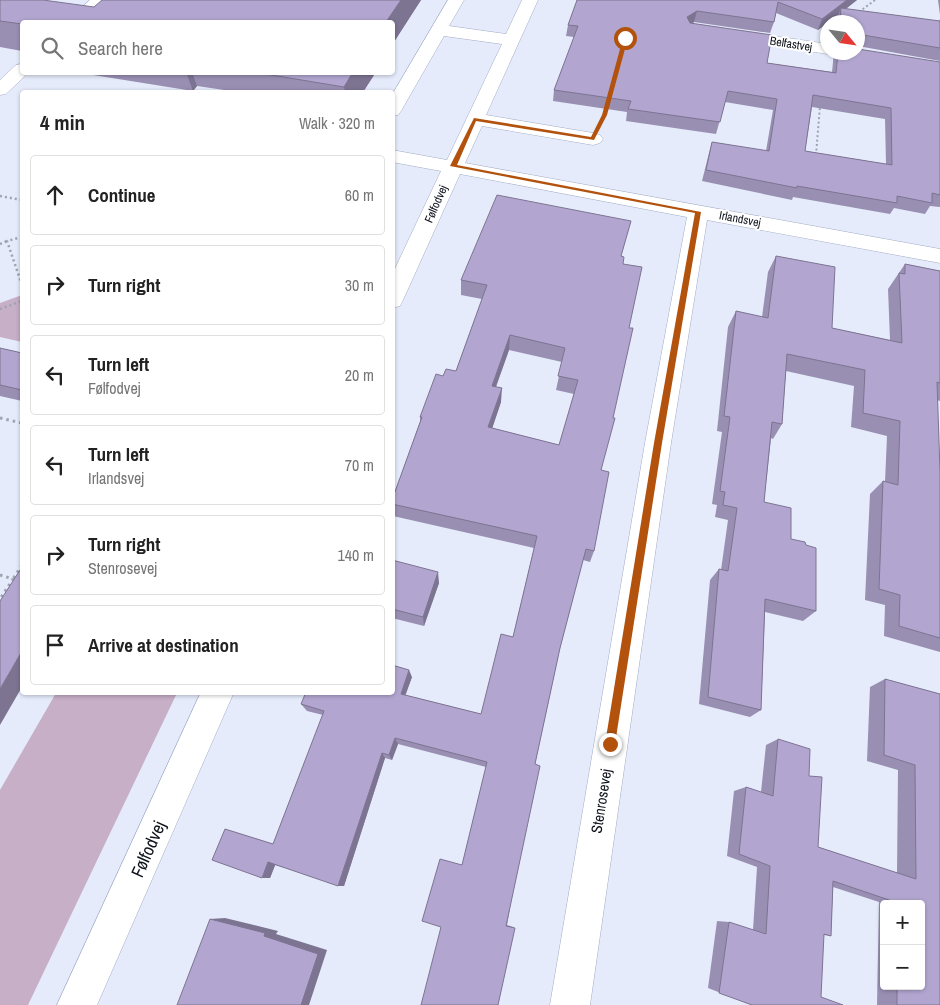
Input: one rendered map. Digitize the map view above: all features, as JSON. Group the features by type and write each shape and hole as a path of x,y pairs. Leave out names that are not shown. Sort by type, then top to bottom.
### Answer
{"street":[{"path":"76,20 99,0"},
{"path":"395,106 456,0"},
{"name":"Følfodvej","path":"395,293 530,0"},
{"path":"439,30 511,40"},
{"name":"Belfastvej","path":"713,32 820,48"},
{"path":"0,91 20,72"},
{"path":"0,91 20,95"},
{"path":"474,120 592,138"},
{"name":"Irlandsvej","path":"395,156 940,256"},
{"name":"Stenrosevej","path":"570,1005 658,443 698,212"},
{"name":"Følfodvej","path":"77,1005 217,695"}],"path":[{"path":"856,15 875,0"},
{"path":"816,155 825,60"},
{"path":"592,138 604,115 610,96"},
{"path":"0,196 20,200"},
{"path":"0,244 20,238"},
{"path":"7,242 20,279"},
{"path":"0,309 20,302"},
{"path":"0,418 20,423"},
{"path":"0,599 20,568"},
{"path":"0,575 20,581"}],"shaded area":[{"path":"20,296 20,342 0,337 0,303"},
{"path":"55,695 176,695 28,1005 0,1005 0,790"}],"building":[{"path":"0,0 43,0 94,7 102,0 401,0 387,20 20,20 20,24 0,21"},
{"path":"577,0 847,0 827,15 820,15 820,18 778,2 774,22 697,11 687,17 690,23 772,35 767,63 836,73 837,60 865,60 865,50 940,62 940,195 932,193 932,203 897,196 897,203 797,186 797,188 706,170 712,142 769,151 777,99 728,91 720,122 628,109 631,101 554,90 578,26 568,25","holes":["813,95 891,108 892,165 805,151"]},
{"path":"841,8 940,21 940,48 865,35 865,15 840,15"},
{"path":"271,75 351,75 344,87"},
{"path":"497,195 631,221 621,256 624,257 623,264 642,267 629,328 633,328 613,418 615,418 601,470 609,472 594,551 586,549 560,648 535,764 540,766 506,926 515,928 498,1005 421,1005 441,927 422,921 440,859 462,865 487,762 395,738 389,755 382,753 338,886 268,862 262,878 212,860 225,829 273,844 324,711 301,704 305,695 395,695 395,666 409,670 401,694 481,714 501,634 513,637 537,536 395,505 395,492 436,374 443,376 446,369 456,371 487,285 461,280","holes":["510,335 565,348 558,376 578,380 559,445 488,427 502,388 492,386"]},
{"path":"776,256 835,267 832,328 902,343 899,273 905,274 905,264 940,271 940,383 937,382 940,471 940,638 899,626 900,595 879,589 883,481 898,485 900,421 863,413 865,370 787,354 782,424 772,422 764,502 791,508 791,539 805,542 806,545 816,548 816,611 765,599 761,710 708,697 719,569 728,571 737,508 723,505 725,492 720,491 730,417 724,416 736,311 768,318"},
{"path":"0,348 20,353 20,390 0,385"},
{"path":"395,561 438,572 423,617 395,610"},
{"path":"20,570 20,654 0,689 0,601"},
{"path":"885,679 940,694 940,1005 897,1005 897,990 925,990 925,900 889,900 833,881 831,936 824,934 821,997 843,1005 752,1005 719,993 729,922 766,934 770,866 739,854 746,787 773,796 778,739 810,749 809,776 822,777 818,847 916,879 915,765 884,755"},
{"path":"210,919 265,933 264,936 318,954 301,1005 177,1005"}],"route":[{"path":"610,744 658,443 698,212 453,166 474,120 592,138 604,115 625,38"}]}
